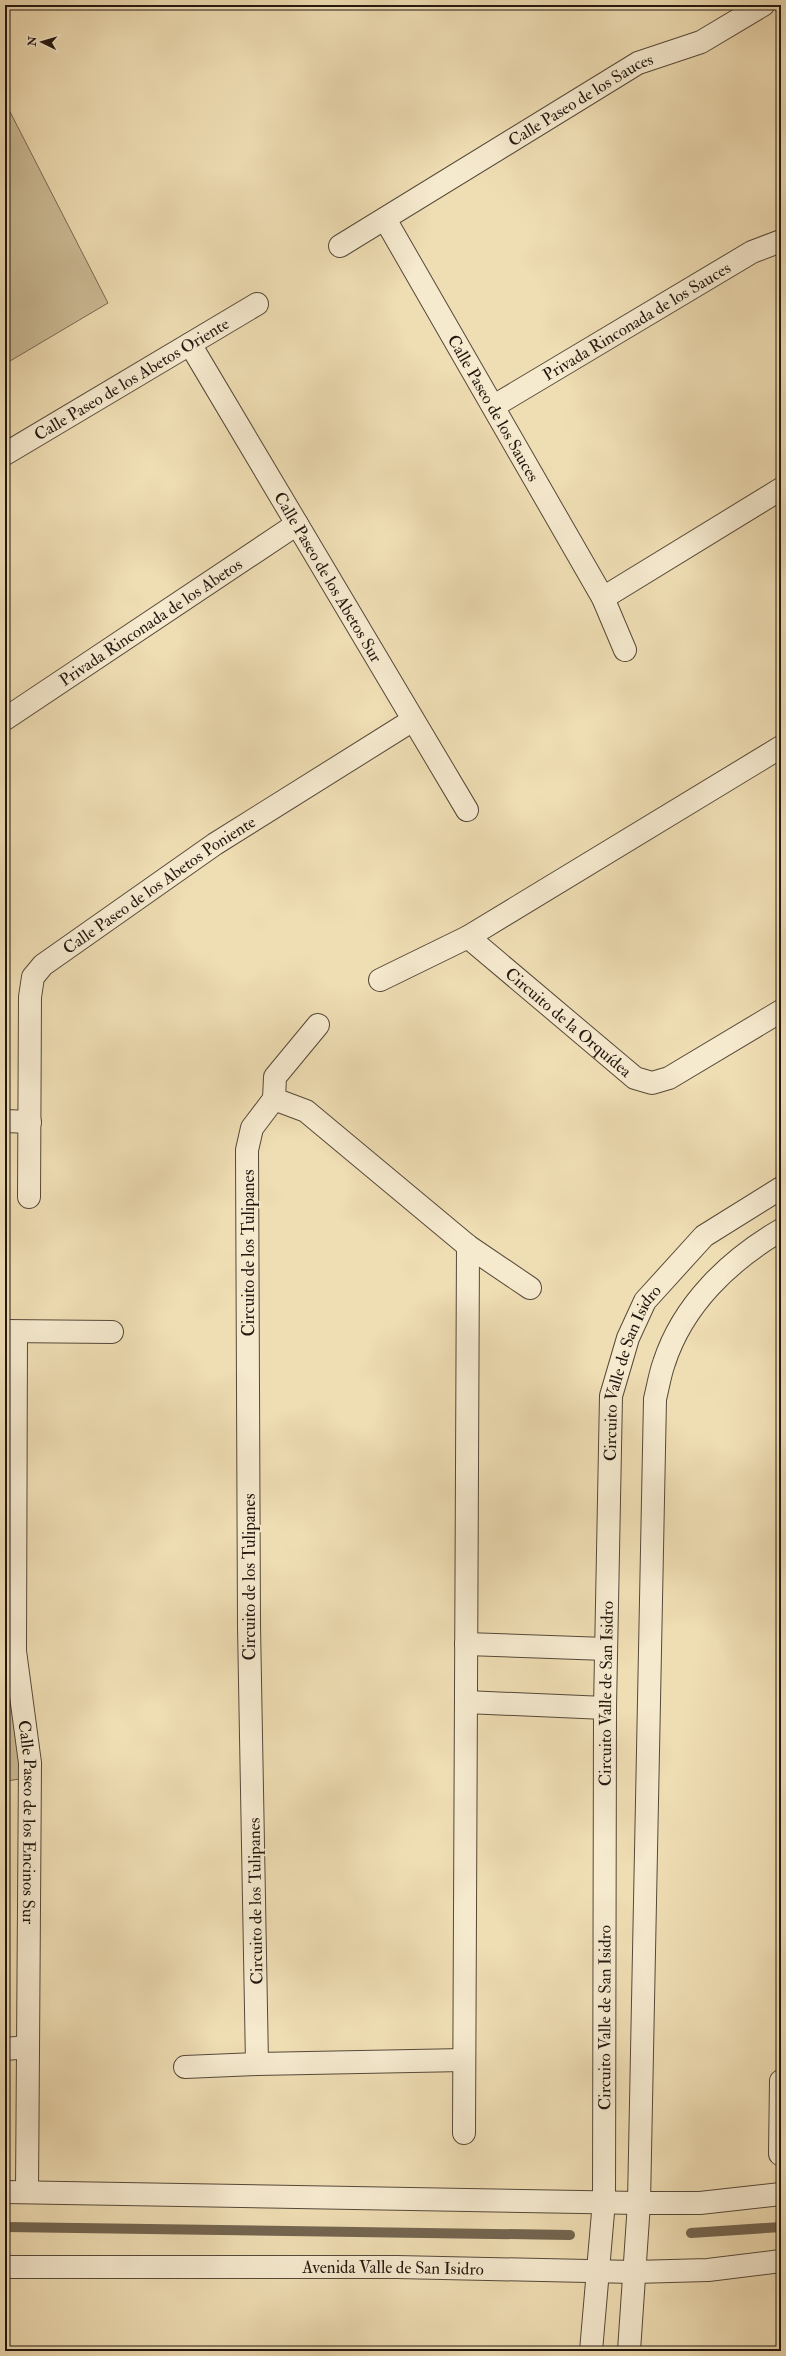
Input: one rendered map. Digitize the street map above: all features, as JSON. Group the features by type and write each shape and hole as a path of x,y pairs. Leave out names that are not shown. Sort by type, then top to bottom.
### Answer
{"street":[{"name":"Calle Paseo de los Sauces","path":"340,246 638,64 701,42 763,5"},
{"name":"Calle Paseo de los Sauces","path":"384,218 494,406 603,598 625,650"},
{"name":"Privada Rinconada de los Sauces","path":"494,406 752,252 781,241"},
{"name":"Calle Paseo de los Abetos Oriente","path":"5,454 257,304"},
{"name":"Calle Paseo de los Abetos Sur","path":"190,344 467,810"},
{"path":"603,598 781,489"},
{"name":"Privada Rinconada de los Abetos","path":"5,719 296,524"},
{"name":"Calle Paseo de los Abetos Poniente","path":"29,1197 30,997 33,977 43,965 215,844 413,720"},
{"path":"380,980 468,937 781,747"},
{"name":"Circuito de la Orquídea","path":"468,937 635,1078 652,1083 669,1078 781,1011"},
{"path":"318,1025 275,1076 274,1099 306,1111 468,1246 530,1288"},
{"name":"Circuito de los Tulipanes","path":"257,2064 249,1626 247,1150 252,1128 274,1099"},
{"path":"5,1121 30,1122"},
{"name":"Circuito Valle de San Isidro","path":"591,2351 604,2201 605,1708 611,1396 628,1338 645,1300 704,1236 781,1188"},
{"path":"762,1200 781,1230"},
{"name":"Circuito Valle de San Isidro","path":"629,2351 639,2203 655,1399 664,1362 686,1315 717,1278 745,1253 781,1230"},
{"path":"464,2134 468,1246"},
{"path":"10,1332 112,1332"},
{"name":"Calle Paseo de los Encinos Sur","path":"10,1332 15,1651 30,1763 27,2192"},
{"path":"466,1644 606,1650"},
{"path":"466,1702 605,1708"},
{"path":"5,2049 28,2047"},
{"path":"185,2067 464,2060"},
{"path":"780,2154 781,2081"},
{"path":"5,2192 604,2201 639,2203 700,2203 781,2194"},
{"name":"Avenida Valle de San Isidro","path":"5,2267 397,2267 598,2270 634,2272 708,2270 781,2261"}],"shaded area":[{"path":"5,102 108,303 5,364"},
{"path":"5,1658 32,1777 7,1781 5,1781"}],"waterway":[{"path":"5,2227 570,2235"},
{"path":"691,2233 781,2227"}]}
